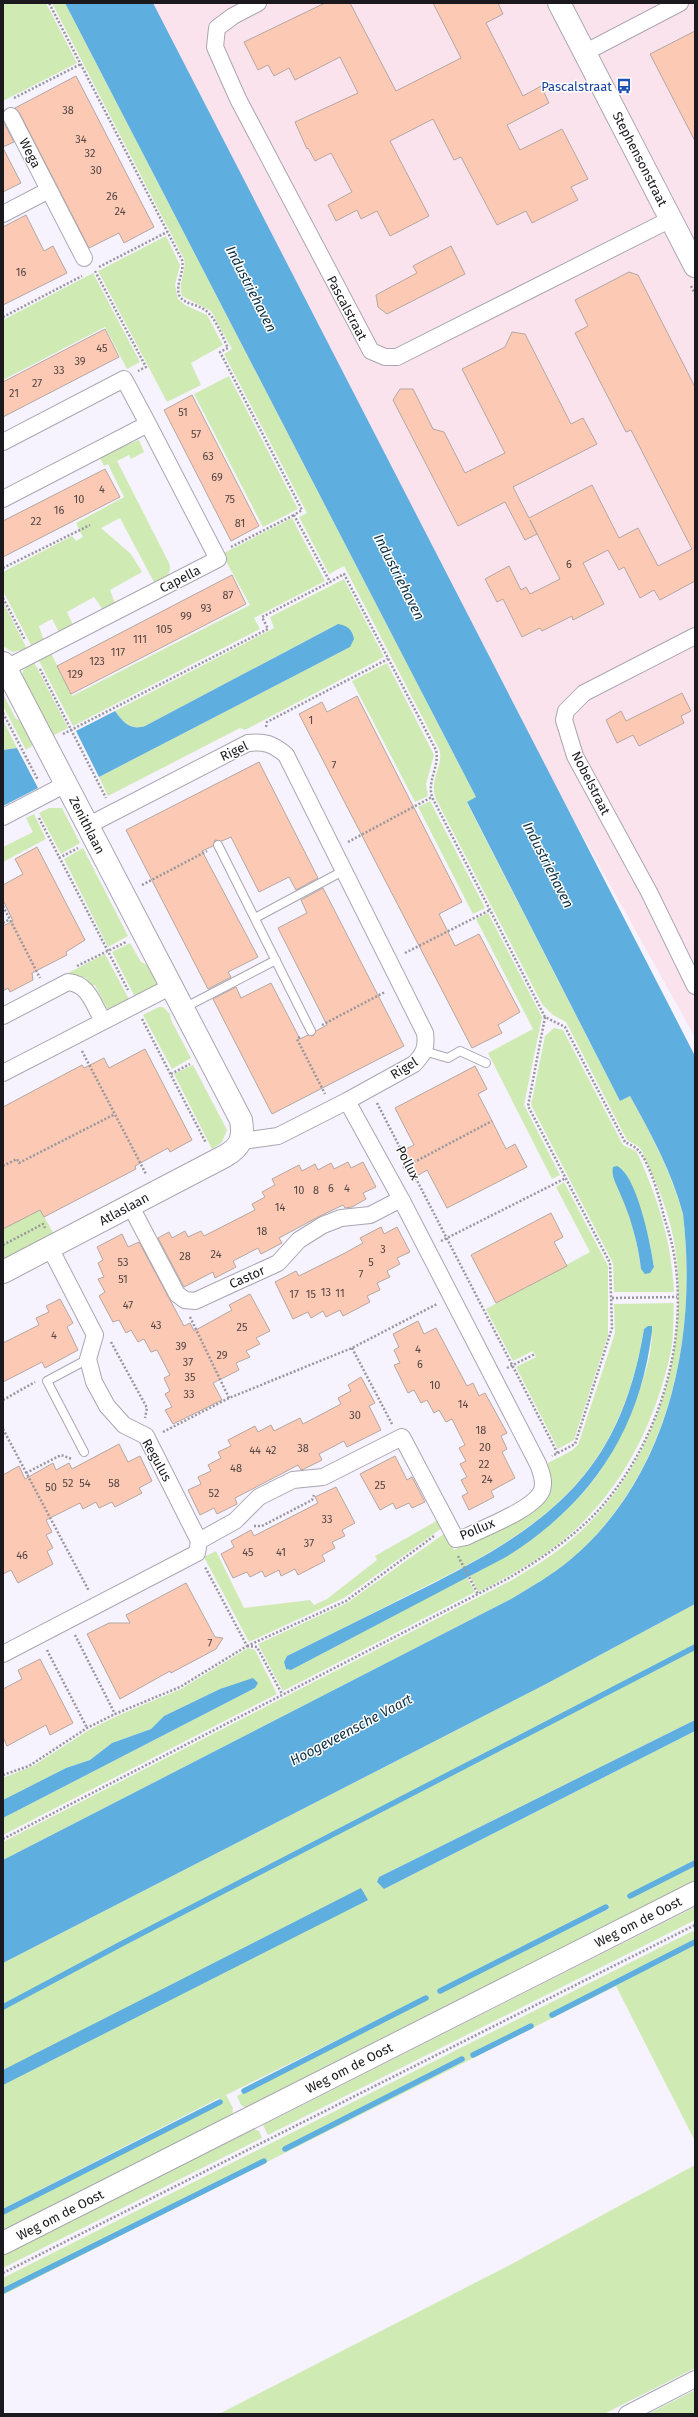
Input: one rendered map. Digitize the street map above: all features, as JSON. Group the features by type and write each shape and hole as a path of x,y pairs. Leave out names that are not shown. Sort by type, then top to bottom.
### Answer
{"street":[{"name":"Pascalstraat","path":"258,3 233,16 217,28 215,47 246,112 361,335 371,351 385,357 397,358 671,219"},
{"name":"Stephensonstraat","path":"559,3 695,266"},
{"path":"584,53 680,3"},
{"name":"Wega","path":"12,116 49,190 90,264"},
{"path":"3,214 49,190"},
{"path":"3,442 124,379 215,555"},
{"path":"3,499 148,424"},
{"name":"Capella","path":"4,665 32,655 218,559 215,555"},
{"name":"Nobelstraat","path":"695,636 584,693 566,711 564,720 575,756 649,892 695,986"},
{"name":"Zenithlaan","path":"4,665 142,934 241,1120 242,1141"},
{"name":"Rigel","path":"87,826 248,743 263,741 276,746 286,755 388,962 425,1033 427,1045 422,1056 414,1064 370,1089 278,1136 242,1141"},
{"path":"3,817 66,784"},
{"path":"3,1016 68,982 78,983 85,988 103,1021"},
{"path":"3,1073 170,987"},
{"name":"Pollux","path":"347,1101 401,1199 538,1464 543,1478 542,1490 535,1502 466,1536 456,1539 402,1437 400,1438"},
{"name":"Atlaslaan","path":"3,1272 216,1161 235,1150 242,1141"},
{"name":"Castor","path":"184,1300 195,1300 278,1263 299,1240 323,1225 341,1218 370,1215 401,1199"},
{"path":"130,1205 176,1294 184,1300"},
{"path":"50,1248 95,1335 88,1359"},
{"name":"Regulus","path":"88,1359 94,1382 107,1406 124,1425 147,1438 198,1547"},
{"path":"3,1654 96,1605 198,1547 234,1522 259,1497 292,1480 323,1477 400,1438"},
{"name":"Weg om de Oost","path":"3,2243 695,1893"},
{"path":"627,2414 695,2379"}],"lane":[{"path":"218,845 311,1031"},
{"path":"255,918 343,871"},
{"path":"182,1009 276,960"},
{"path":"424,1051 448,1058 460,1051 486,1063"},
{"path":"84,1452 47,1381 88,1359"}],"path":[{"path":"49,3 182,260 183,269 178,285 180,298 209,313 228,348 220,352 302,510 215,555"},
{"path":"12,99 81,64"},
{"path":"90,264 146,367 124,379"},
{"path":"294,515 330,582"},
{"path":"3,568 90,525"},
{"path":"3,1839 478,1594 532,1565 555,1549 594,1515 619,1484 638,1453 656,1413 674,1342 677,1297 673,1248 661,1204 644,1160 635,1148 625,1142 565,1027 545,1017 432,797 430,782 436,762 436,750 344,574 262,618 268,629 25,754"},
{"path":"3,598 72,730 113,813"},
{"path":"263,741 267,722 388,659"},
{"path":"3,713 45,794"},
{"path":"333,850 432,797"},
{"path":"31,802 216,1161"},
{"path":"123,895 218,845"},
{"path":"3,906 48,993"},
{"path":"388,962 490,910"},
{"path":"3,923 10,919"},
{"path":"68,982 64,973 142,934"},
{"path":"332,1109 297,1039 400,984"},
{"path":"538,1464 575,1444 612,1328 610,1263 528,1106 545,1017"},
{"path":"74,1036 155,1193"},
{"name":"Pollux","path":"370,1089 558,1454"},
{"path":"3,1166 17,1159 19,1163 115,1114"},
{"path":"388,1175 492,1121"},
{"path":"426,1249 566,1178"},
{"path":"95,1335 103,1342 111,1342 147,1408 145,1419 147,1438 229,1398 352,1348 451,1296"},
{"path":"612,1298 677,1297"},
{"path":"184,1300 185,1308 229,1398"},
{"path":"352,1348 400,1438"},
{"path":"492,1376 534,1354"},
{"path":"3,1400 39,1380 47,1381"},
{"path":"3,1429 96,1605"},
{"path":"26,1473 61,1455 72,1459 84,1452"},
{"path":"234,1522 238,1527 262,1526 312,1500 323,1477"},
{"path":"3,1775 29,1766 87,1728 115,1714 180,1687 247,1646 346,1601 434,1536 449,1528"},
{"path":"198,1547 247,1646"},
{"path":"460,1560 478,1594"},
{"path":"67,1620 115,1714"},
{"path":"39,1635 87,1728"},
{"path":"247,1646 257,1648 282,1694"},
{"path":"3,2273 695,1925"}],"shaded area":[{"path":"142,3 695,3 695,1037 417,539"}],"green space":[{"path":"3,3 46,3 77,63 3,101"},
{"path":"52,3 65,3 476,797 467,803 620,1101 630,1096 653,1139 673,1183 683,1214 686,1262 685,1310 680,1357 669,1403 653,1447 631,1489 604,1526 570,1560 549,1576 511,1599 3,1860 3,1842 514,1579 557,1551 589,1523 616,1492 638,1456 656,1418 668,1378 676,1337 679,1295 676,1254 671,1227 658,1189 642,1151 639,1147 627,1140 566,1022 553,1015 542,1004 436,799 434,785 440,761 439,749 344,566 329,574 299,517 307,513 224,354 232,349 211,311 182,296 181,287 185,264 184,259"},
{"path":"166,236 180,265 175,285 178,299 185,305 207,315 223,345 191,363 201,385 167,402 98,271"},
{"path":"93,273 140,362 127,369 105,327 3,380 3,320"},
{"path":"229,376 298,509 263,527 194,394"},
{"path":"139,440 144,452 131,459 129,455 117,461 170,565 168,575 155,584 120,518 101,528 131,554 142,572 110,590 115,603 103,610 94,597 67,612 73,625 59,632 52,619 39,626 44,641 32,647 3,591 3,572 72,536 76,541 83,537 76,523 124,497 108,464 104,466 99,456"},
{"path":"292,518 325,581 254,618 260,629 73,726 38,659 51,653 72,696 250,605 222,554"},
{"path":"344,579 384,657 245,730 240,728 108,796 99,777 350,647 338,624 145,726 135,727 127,724 115,711 274,628 270,617"},
{"path":"3,602 27,649 12,652 3,646"},
{"path":"34,662 68,728 50,737 21,677 24,669"},
{"path":"387,663 434,755 426,784 428,796 415,802 352,681"},
{"path":"3,694 16,719 24,721 37,743 26,750 3,706"},
{"path":"3,720 17,748 3,750"},
{"path":"430,801 485,908 473,914 418,807"},
{"path":"49,808 62,808 80,843 61,854 39,813"},
{"path":"34,814 46,839 3,862 3,847 33,832 26,818"},
{"path":"83,848 128,936 108,947 64,859"},
{"path":"137,895 190,996 184,997 133,897"},
{"path":"488,913 542,1017 524,1105 560,1175 552,1179 488,1053 533,1029 476,919"},
{"path":"130,943 141,962 152,967 157,977 155,991 136,999 112,952"},
{"path":"105,954 131,1003 108,1011 95,985 91,986 86,978 68,973"},
{"path":"159,1007 163,1007 170,1014 171,1020 191,1058 172,1069 143,1015"},
{"path":"554,1028 563,1030 623,1145 636,1151 659,1208 670,1256 674,1292 614,1292 613,1263 531,1105 545,1036","holes":["623,1169 643,1216 654,1267 641,1269 635,1233 625,1203"]},
{"path":"193,1065 227,1130 222,1142 212,1149 174,1074"},
{"path":"564,1182 608,1266 608,1335 574,1440 558,1449 516,1367 536,1357 533,1351 513,1361 486,1309 590,1252 556,1187"},
{"path":"40,1209 56,1238 3,1265 3,1229"},
{"path":"674,1303 671,1351 655,1406 644,1432 631,1458 616,1482 580,1525 540,1557 483,1590 478,1591 470,1576 501,1559 553,1522 575,1502 594,1479 611,1454 626,1424 644,1376 649,1359 652,1334 651,1326 644,1329 632,1380 616,1423 596,1459 570,1490 541,1518 506,1542 466,1565 287,1656 284,1662 286,1669 291,1670 467,1577 475,1592 283,1691 258,1644 347,1603 445,1533 454,1550 540,1505 548,1496 551,1486 550,1475 546,1464 571,1451 578,1445 615,1333 614,1304"},
{"path":"438,1520 442,1528 344,1598 249,1642 204,1557 216,1551 244,1608 310,1600 314,1605 327,1599 377,1560 375,1556"},
{"path":"695,1604 695,1720 379,1877 377,1882 384,1889 695,1731 695,1860 627,1895 629,1899 695,1865 695,1882 246,2108 241,2105 237,2096 427,1999 426,1996 226,2095 233,2108 232,2116 3,2231 3,2213 222,2103 219,2098 3,2209 3,1963 546,1684","holes":["608,1904 609,1909 439,1993 438,1989"]},
{"path":"248,1648 255,1650 277,1694 3,1835 3,1818 255,1688 220,1689 164,1716 151,1729 112,1743 90,1760 66,1768 3,1800 3,1778 33,1766 89,1730 119,1715 181,1689"},
{"path":"695,1907 695,1920 268,2135 263,2125"},
{"path":"695,1930 695,2141 616,1986 3,2295 3,2278"},
{"path":"253,2129 259,2131 262,2138 3,2268 3,2255"},
{"path":"695,2165 695,2368 604,2414 219,2414 506,2267"},
{"path":"695,2390 695,2414 648,2414"}],"water":[{"path":"65,3 153,3 695,1056 695,1604 546,1684 3,1963 3,1860 511,1599 549,1576 570,1560 604,1527 631,1489 653,1448 669,1404 680,1357 685,1310 686,1262 683,1214 667,1168 630,1096 620,1101 467,802 476,797"},
{"path":"338,624 351,630 354,639 350,647 99,777 76,731 115,711 124,722 131,726 145,726"},
{"path":"17,748 38,788 3,806 3,750"},
{"path":"617,1166 624,1172 631,1182 642,1212 650,1243 654,1267 650,1273 645,1274 641,1269 633,1229 613,1176 613,1167"},
{"path":"648,1326 652,1326 652,1331 646,1367 636,1401 623,1432 606,1462 586,1489 563,1513 536,1536 506,1557 291,1670 286,1669 284,1662 287,1656 466,1566 506,1542 541,1518 571,1490 596,1459 617,1423 633,1380 644,1329"},
{"path":"253,1678 258,1683 255,1688 3,1818 3,1800 66,1768 90,1760 112,1743 151,1729 164,1716 220,1689"},
{"path":"695,1720 695,1731 384,1889 377,1882 379,1877"},
{"path":"361,1888 368,1900 3,2085 3,2070"}],"building":[{"path":"325,3 350,3 396,91 461,58 433,3 498,3 503,14 486,23 523,96 541,86 549,103 507,125 520,150 562,129 588,179 571,187 578,200 532,223 526,211 497,225 461,157 454,160 433,119 390,141 429,216 390,236 377,211 361,219 357,210 336,221 328,205 352,192 331,153 315,161 308,148 307,149 295,122 358,93 340,57 295,80 289,68 274,76 268,65 258,70 244,42"},
{"path":"695,31 695,141 650,54"},
{"path":"76,76 154,227 124,243 119,233 89,248 19,112 15,108"},
{"path":"3,121 14,142 3,147"},
{"path":"3,148 21,183 3,192"},
{"path":"26,215 44,251 53,246 67,273 3,305 3,227"},
{"path":"451,246 465,274 387,314 378,307 376,295 417,273 413,266"},
{"path":"629,272 638,275 695,387 695,581 660,600 654,590 640,598 624,567 619,570 608,550 583,563 604,604 573,620 572,616 542,631 540,628 522,637 503,599 497,602 485,579 509,566 521,590 526,587 530,594 560,579 530,520 537,534 525,540 505,502 458,526 393,400 400,389 413,389 433,429 444,432 465,473 505,453 462,369 505,347 512,332 525,334 571,424 583,418 597,444 513,487 529,518 592,485 619,538 638,528 658,566 692,549 631,430 626,432 575,333 588,326 575,300"},
{"path":"105,329 119,357 3,417 3,382"},
{"path":"192,395 259,526 231,541 164,410"},
{"path":"105,469 120,497 3,557 3,521"},
{"path":"232,575 246,604 71,694 57,666"},
{"path":"682,693 691,711 681,716 684,723 639,746 633,735 617,743 606,720 621,711 626,721"},
{"path":"357,696 462,902 439,914 455,946 479,934 520,1012 498,1025 502,1033 472,1048 299,714 322,702 327,712"},
{"path":"259,762 318,878 296,890 289,877 259,892 231,837 222,841 215,840 213,846 202,851 258,957 228,972 231,977 208,989 126,830"},
{"path":"37,847 85,940 66,952 67,955 32,973 33,980 10,992 8,988 3,991 3,926 13,921 3,900 3,885 23,874 15,859"},
{"path":"323,888 404,1046 272,1114 213,999 236,987 241,998 271,983 300,1039 308,1035 313,1036 316,1031 327,1025 278,928 307,913 301,900"},
{"path":"145,1049 192,1140 170,1152 168,1148 135,1166 136,1169 44,1217 40,1210 3,1229 3,1107 82,1065 84,1068 104,1058 109,1068"},
{"path":"475,1066 487,1089 478,1094 506,1149 515,1144 527,1167 447,1208 427,1170 417,1176 404,1150 414,1145 395,1108"},
{"path":"348,1162 351,1168 363,1162 376,1187 363,1193 366,1199 352,1207 345,1208 343,1205 318,1217 279,1238 282,1243 261,1254 258,1248 233,1261 236,1267 215,1278 213,1272 184,1287 158,1238 169,1232 172,1238 185,1231 188,1237 201,1231 204,1236 255,1210 252,1204 265,1197 262,1192 275,1185 272,1179 299,1165 302,1171 315,1164 318,1170 331,1163 334,1169"},
{"path":"551,1213 563,1237 554,1242 567,1266 496,1303 471,1255"},
{"path":"381,1227 384,1234 397,1227 410,1252 397,1258 400,1264 387,1271 390,1277 377,1283 380,1290 367,1296 370,1302 343,1316 340,1310 326,1317 323,1311 311,1318 308,1312 293,1319 275,1282 296,1271 299,1276 345,1253 363,1243 360,1238"},
{"path":"122,1234 128,1247 139,1242 184,1326 190,1323 194,1331 232,1310 229,1305 250,1294 270,1331 256,1338 260,1344 246,1351 250,1357 236,1363 239,1370 213,1383 222,1400 173,1424 165,1410 172,1407 165,1394 170,1391 164,1378 170,1375 157,1350 151,1352 144,1339 138,1342 131,1330 126,1333 119,1320 113,1322 99,1296 105,1292 98,1279 104,1277 98,1263 103,1260 97,1247"},
{"path":"60,1299 73,1323 67,1327 78,1350 45,1368 42,1362 3,1382 3,1343 39,1325 36,1318 49,1312 46,1306"},
{"path":"418,1321 424,1334 436,1328 467,1386 473,1383 479,1396 485,1393 507,1433 501,1436 507,1449 502,1452 515,1478 491,1491 494,1497 469,1510 462,1496 468,1493 461,1480 467,1477 460,1464 466,1461 459,1448 465,1445 452,1419 446,1422 439,1410 434,1413 427,1400 421,1403 414,1390 408,1393 394,1365 400,1363 394,1350 399,1347 393,1334"},
{"path":"361,1377 375,1403 369,1406 381,1430 347,1447 344,1441 319,1454 322,1460 301,1470 298,1465 235,1498 237,1504 217,1514 214,1508 200,1515 188,1490 201,1484 198,1477 211,1471 208,1465 221,1458 218,1452 231,1446 228,1440 255,1426 258,1432 271,1425 274,1431 300,1418 303,1424 341,1404 338,1398 351,1391 348,1385"},
{"path":"119,1444 128,1462 140,1456 152,1481 139,1488 142,1493 115,1507 112,1502 99,1508 96,1502 83,1509 80,1503 46,1520 52,1532 46,1535 53,1548 47,1551 53,1564 18,1583 11,1570 3,1574 3,1475 19,1466 25,1479 53,1463 56,1470 69,1463 72,1469"},
{"path":"395,1456 407,1480 412,1477 425,1502 412,1508 409,1503 396,1509 393,1503 380,1510 360,1474"},
{"path":"336,1487 355,1523 342,1530 345,1536 332,1542 335,1548 322,1555 325,1561 298,1575 295,1569 281,1576 279,1570 265,1577 262,1571 250,1577 247,1572 233,1578 221,1554 234,1547 231,1541 251,1530 254,1536 318,1503 315,1497"},
{"path":"186,1583 215,1637 223,1638 216,1649 171,1673 170,1671 120,1699 87,1634 109,1623 130,1623 126,1615"},
{"path":"40,1659 73,1723 50,1735 46,1725 7,1746 3,1737 3,1689 22,1679 18,1670"}],"waterway":[{"path":"3,2007 125,1942 695,1647"},
{"path":"630,1896 695,1863"},
{"path":"440,1991 606,1907"},
{"path":"552,2015 695,1942"},
{"path":"244,2091 426,1998"},
{"path":"473,2055 531,2026"},
{"path":"285,2149 462,2059"},
{"path":"3,2212 220,2102"},
{"path":"3,2291 264,2161"}],"place":[{"name":"Pascalstraat","path":"624,86"}],"water label":[{"name":"Industriehaven","path":"251,289"},
{"name":"Industriehaven","path":"399,577"},
{"name":"Industriehaven","path":"548,865"},
{"name":"Hoogeveensche Vaart","path":"351,1730"}]}
